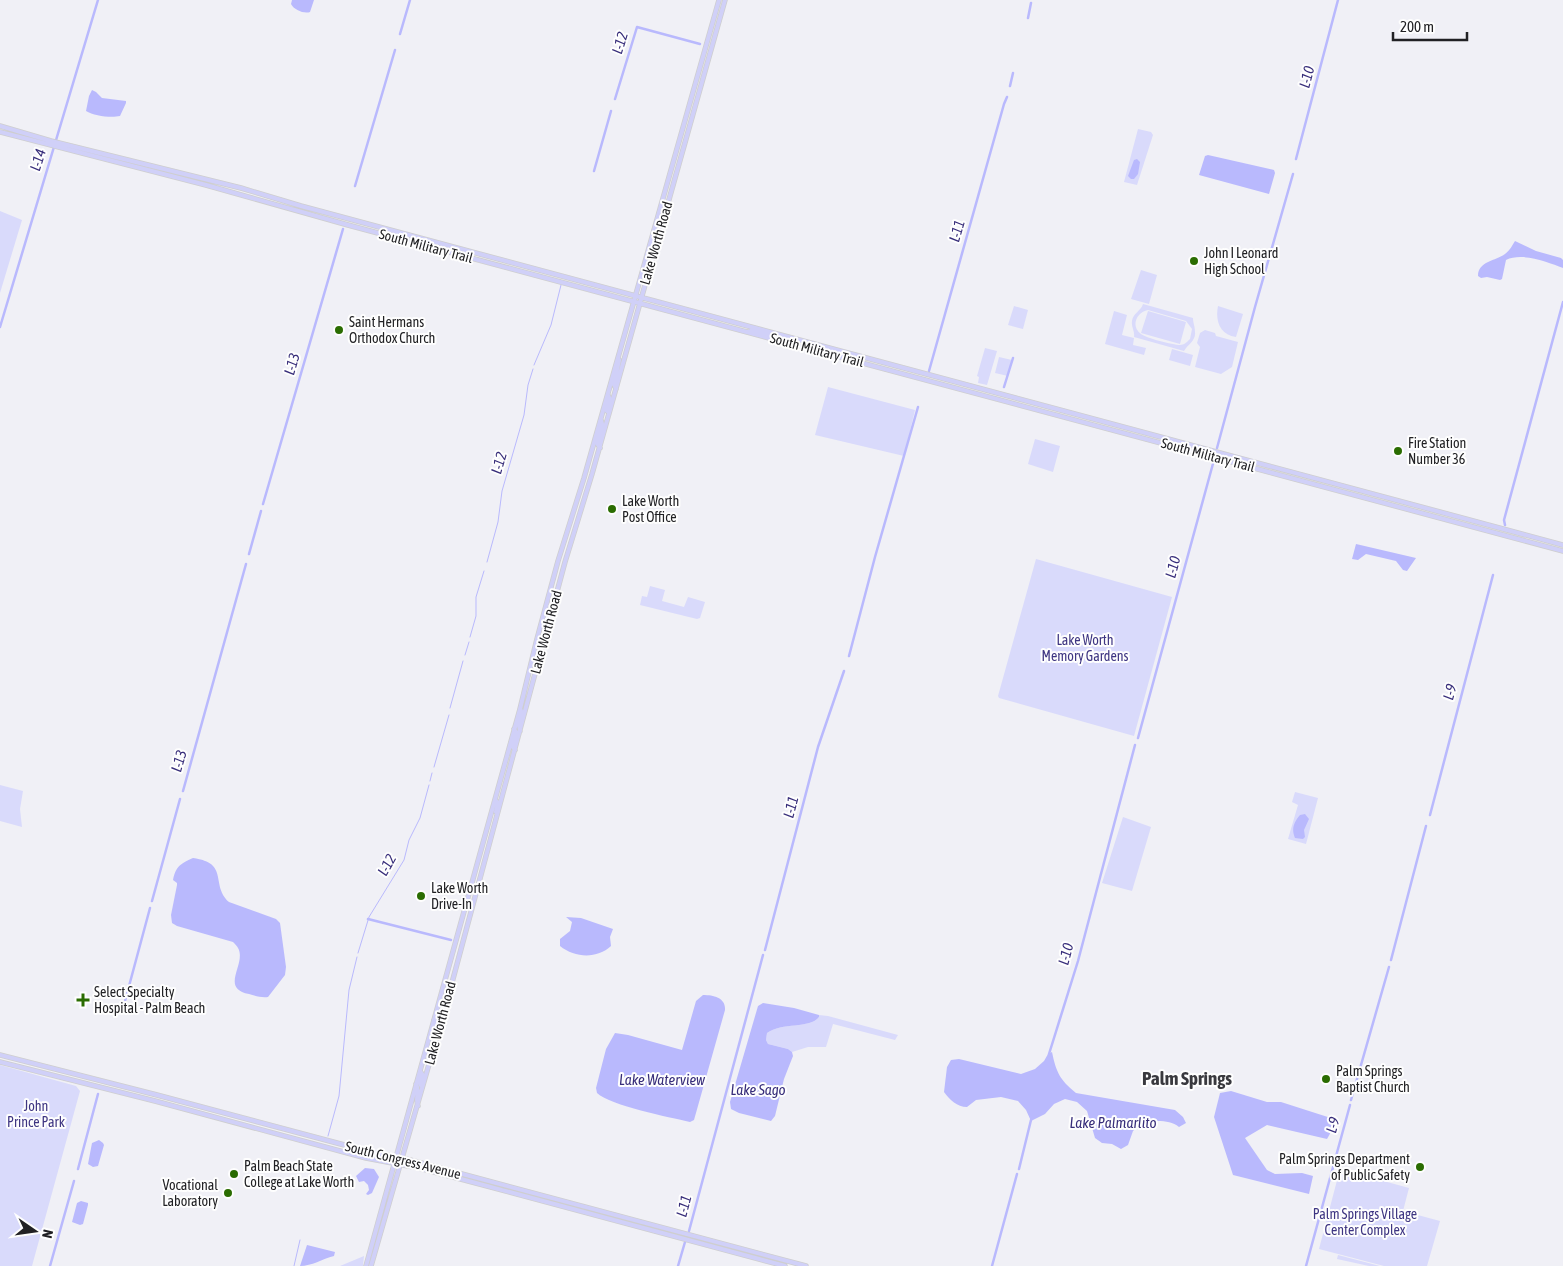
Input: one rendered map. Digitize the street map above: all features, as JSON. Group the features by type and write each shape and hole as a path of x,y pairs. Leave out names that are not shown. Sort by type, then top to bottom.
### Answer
{"main road":[{"name":"Lake Worth Road","path":"366,1266 520,709 534,647 601,420 720,0"},
{"name":"Lake Worth Road","path":"371,1266 436,1041 564,562 600,448 725,0"},
{"path":"0,126 50,143"},
{"path":"0,132 61,146"},
{"name":"South Military Trail","path":"61,146 71,146 241,188 301,206 1563,545"},
{"name":"South Military Trail","path":"61,146 71,151 1563,551"},
{"path":"109,161 117,157"},
{"path":"120,164 124,161 154,166"},
{"path":"706,321 712,318 743,327 746,326"},
{"path":"748,332 752,330 777,337 783,336"},
{"path":"782,341 787,338 813,344"},
{"path":"831,354 835,352 852,357 858,356"},
{"path":"616,389 614,384 619,365 618,358"},
{"path":"856,361 861,359 877,361"},
{"path":"607,422 605,420 610,400 608,395"},
{"path":"600,448 597,443 602,424 601,420"},
{"path":"1199,453 1204,451 1227,457 1232,456"},
{"path":"1313,483 1319,480"},
{"path":"1460,523 1468,519"},
{"path":"1515,538 1525,535"},
{"path":"1529,542 1538,538"},
{"path":"520,709 522,713 518,725 520,731"},
{"path":"514,729 517,734 513,747 515,750"},
{"path":"500,782 498,798 501,802"},
{"path":"495,800 498,804 495,814 496,821"},
{"path":"434,1020 437,1023 433,1036 436,1041"},
{"name":"South Congress Avenue","path":"0,1055 553,1198 806,1266"},
{"name":"South Congress Avenue","path":"0,1062 172,1105 366,1158 400,1164 544,1201 786,1266"},
{"path":"420,1071 422,1074 420,1083 422,1088"},
{"path":"416,1084 419,1090 416,1101 418,1106"},
{"path":"544,1201 553,1198"},
{"path":"559,1205 568,1202"},
{"path":"760,1259 774,1257"},
{"path":"777,1264 791,1262"}],"green space":[{"path":"1138,129 1151,132 1153,135 1137,185 1124,182"},
{"path":"0,211 22,220 0,293"},
{"path":"1141,270 1157,275 1149,304 1131,299"},
{"path":"1143,304 1193,318 1195,335 1184,351 1134,337 1133,318","holes":["1148,310 1186,321 1192,329 1190,339 1180,345 1144,336 1138,331 1135,323 1138,316"]},
{"path":"1014,306 1028,310 1023,329 1008,325"},
{"path":"1218,306 1243,314 1236,337 1222,330 1217,317"},
{"path":"1114,311 1127,315 1122,335 1134,338 1133,345 1146,348 1144,355 1105,344"},
{"path":"1148,311 1186,322 1180,344 1141,333"},
{"path":"1205,330 1215,333 1216,336 1238,342 1232,367 1221,374 1195,367 1200,347 1197,343 1200,333"},
{"path":"985,348 997,351 987,385 978,383 979,377 977,376"},
{"path":"1172,349 1193,355 1190,366 1169,360"},
{"path":"999,357 1012,360 1008,376 995,373"},
{"path":"828,387 915,410 904,456 815,435"},
{"path":"1035,439 1060,446 1053,472 1028,464"},
{"name":"Lake Worth Memory Gardens","path":"1036,559 1172,597 1134,736 999,698"},
{"path":"650,586 665,590 662,601 684,607 688,597 705,602 700,618 697,619 640,605 642,596 647,597"},
{"path":"0,785 23,791 20,809 22,827 0,821"},
{"path":"1295,792 1318,798 1306,844 1288,839 1298,805 1292,802"},
{"path":"1123,817 1151,827 1132,891 1102,883"},
{"path":"819,1015 898,1035 895,1040 833,1024 826,1047 808,1047 792,1052 788,1049 768,1044 766,1040 767,1033 780,1028 815,1021"},
{"name":"John Prince Park","path":"0,1065 76,1086 80,1091 32,1266 0,1266"},
{"name":"Palm Springs Village Center Complex","path":"1340,1169 1409,1188 1403,1211 1440,1221 1427,1266 1384,1266 1319,1249"},
{"path":"1338,1255 1380,1266 1369,1266 1337,1259"},
{"path":"364,1256 363,1266 340,1266"}],"water":[{"path":"292,0 314,0 310,12 302,12 294,8 291,4"},
{"path":"92,90 102,98 126,101 120,116 103,116 86,111"},
{"path":"1208,155 1274,170 1275,173 1269,194 1199,175 1205,156"},
{"path":"1137,159 1140,162 1138,174 1134,179 1131,179 1128,176 1134,160"},
{"path":"1515,241 1536,251 1561,258 1563,260 1563,268 1535,259 1520,257 1506,260 1502,279 1500,280 1478,276 1484,264 1505,254"},
{"path":"1356,544 1416,558 1407,571 1403,570 1396,561 1366,554 1358,560 1352,559"},
{"path":"1305,814 1309,819 1304,830 1305,837 1303,839 1295,838 1293,829 1295,823 1300,815"},
{"path":"193,858 212,865 216,870 221,889 229,902 276,919 280,923 286,967 285,975 268,997 249,994 240,991 236,987 235,981 240,954 233,942 172,923 171,915 177,885 173,880 174,875 179,866"},
{"path":"566,917 581,918 613,929 610,937 611,946 593,955 579,955 566,950 560,946 560,939 570,931 572,922"},
{"name":"Lake Waterview","path":"703,995 721,1000 724,1003 725,1010 694,1120 690,1122 641,1110 614,1102 597,1093 596,1088 606,1049 615,1033 682,1050 696,1001"},
{"name":"Lake Sago","path":"763,1003 794,1008 819,1015 815,1021 780,1028 767,1033 766,1040 768,1044 788,1049 792,1052 793,1056 784,1079 775,1116 771,1121 739,1113 731,1109 730,1102 758,1006"},
{"name":"Lake Palmarlito","path":"1052,1052 1060,1075 1076,1093 1175,1110 1183,1117 1186,1123 1179,1127 1166,1122 1142,1122 1133,1131 1128,1145 1121,1149 1112,1144 1102,1143 1095,1138 1087,1111 1077,1102 1065,1099 1054,1104 1045,1114 1031,1121 1026,1110 1018,1101 1001,1097 976,1100 967,1107 963,1107 954,1102 944,1092 947,1067 951,1060 959,1059 1021,1074 1035,1069"},
{"path":"1231,1091 1267,1102 1281,1102 1334,1119 1336,1123 1327,1139 1267,1125 1245,1138 1267,1170 1275,1174 1302,1173 1313,1176 1309,1194 1233,1175 1214,1117 1220,1093"},
{"path":"99,1140 104,1145 98,1166 93,1167 88,1164 92,1143"},
{"path":"365,1168 374,1169 379,1177 372,1193 368,1195 366,1194 369,1190 368,1185 364,1181 359,1182 356,1176"},
{"path":"81,1201 88,1203 88,1205 83,1224 80,1225 72,1222 77,1203"},
{"path":"307,1245 335,1252 334,1256 309,1265 300,1266"}],"waterway":[{"name":"L-14","path":"0,327 98,0"},
{"name":"L-13","path":"400,34 410,0"},
{"name":"L-10","path":"1296,159 1338,0"},
{"name":"L-11","path":"1028,18 1031,3"},
{"name":"L-12","path":"615,99 637,27 700,44"},
{"name":"L-13","path":"355,186 395,50"},
{"name":"L-11","path":"1010,86 1013,73"},
{"name":"L-11","path":"929,371 1007,97"},
{"name":"L-12","path":"594,171 611,111"},
{"name":"L-10","path":"1217,448 1293,174"},
{"name":"L-13","path":"263,504 343,229"},
{"name":"L-12","path":"534,365 551,325 561,285"},
{"name":"L-9","path":"1505,525 1504,520 1563,302"},
{"path":"1004,387 1013,358"},
{"name":"L-12","path":"487,562 498,522 502,491 524,415 528,385 533,369"},
{"name":"L-11","path":"849,656 918,407"},
{"name":"L-10","path":"1138,738 1214,460"},
{"name":"L-13","path":"249,554 261,511"},
{"name":"L-13","path":"183,791 246,564"},
{"name":"L-12","path":"470,637 476,616 476,597 484,571"},
{"name":"L-9","path":"1430,815 1493,575"},
{"name":"L-12","path":"465,655 469,642"},
{"name":"L-12","path":"450,708 463,661"},
{"name":"L-11","path":"765,950 818,747 844,671"},
{"name":"L-12","path":"434,767 449,715"},
{"name":"L-10","path":"1049,1054 1078,961 1135,745"},
{"name":"L-12","path":"430,781 432,773"},
{"name":"L-12","path":"358,953 369,917 404,860 409,840 420,818 429,785"},
{"name":"L-13","path":"152,901 180,799"},
{"name":"L-9","path":"1391,960 1426,826"},
{"name":"L-13","path":"125,1001 150,908"},
{"path":"368,919 451,940"},
{"name":"L-11","path":"689,1231 763,955"},
{"name":"L-12","path":"328,1136 339,1096 349,990 357,957"},
{"name":"L-9","path":"1351,1100 1389,967"},
{"name":"L-13","path":"78,1169 98,1094"},
{"name":"L-9","path":"1306,1266 1350,1105"},
{"name":"L-10","path":"1019,1169 1031,1120"},
{"name":"L-10","path":"992,1266 1017,1174"},
{"name":"L-13","path":"50,1266 74,1181"},
{"name":"L-12","path":"294,1266 300,1240"},
{"name":"L-11","path":"678,1266 685,1242"}],"place":[{"name":"John I Leonard High School","path":"1194,261"},
{"name":"Saint Hermans Orthodox Church","path":"339,330"},
{"name":"Fire Station Number 36","path":"1398,451"},
{"name":"Lake Worth Post Office","path":"612,509"},
{"name":"Lake Worth Drive-In","path":"421,896"},
{"name":"Select Specialty Hospital - Palm Beach","path":"83,1000"},
{"name":"Palm Springs Baptist Church","path":"1326,1079"},
{"name":"Palm Springs Department of Public Safety","path":"1420,1167"},
{"name":"Palm Beach State College at Lake Worth","path":"234,1174"},
{"name":"Vocational Laboratory","path":"228,1193"}],"district":[{"name":"Palm Springs","path":"1187,1078"}]}
